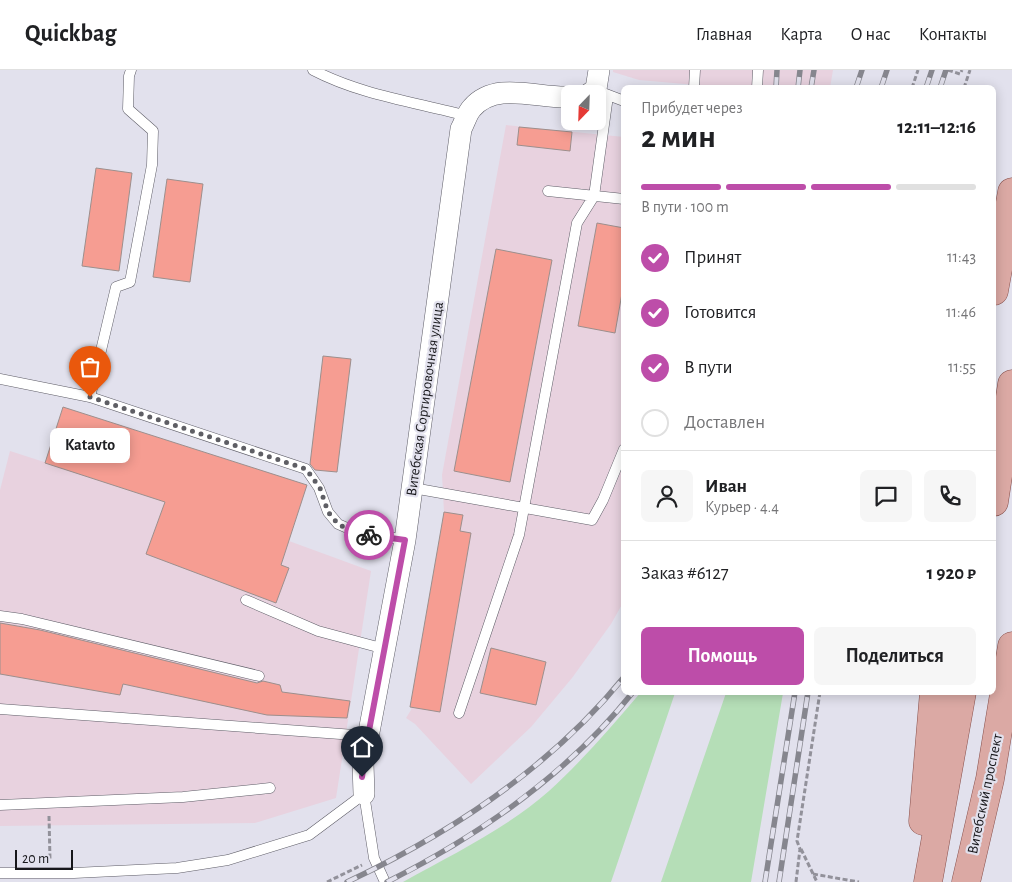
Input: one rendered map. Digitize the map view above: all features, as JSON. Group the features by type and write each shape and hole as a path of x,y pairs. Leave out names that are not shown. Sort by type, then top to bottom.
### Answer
{"main road":[{"path":"996,280 1012,192"},
{"path":"996,489 1012,384"},
{"name":"Витебский проспект","path":"966,882 990,779 1012,646"},
{"path":"918,882 934,695"},
{"path":"928,882 961,695"},
{"path":"978,882 990,779"}],"street":[{"name":"Витебская Сортировочная улица","path":"364,794 363,771 368,736 405,540 462,129 470,109 482,98 498,93 561,96"}],"lane":[{"path":"90,397 116,287 130,282 152,165 153,131 128,109 129,76 131,70"},
{"path":"314,70 340,84 367,93 405,100 467,116"},
{"path":"694,85 695,70"},
{"path":"757,85 758,70"},
{"path":"606,91 621,99"},
{"path":"459,713 519,535 577,223 594,196 596,130"},
{"path":"548,191 621,199"},
{"path":"0,379 90,397 306,469 320,488 328,512 338,524 354,532 405,540"},
{"path":"412,488 592,520 604,500 621,457"},
{"path":"246,600 318,631 385,649"},
{"path":"0,616 22,619 259,676"},
{"path":"0,709 368,736"},
{"path":"0,805 183,797 270,788"},
{"path":"0,873 178,868 228,860 308,835 346,805 364,794 374,858 385,882"}],"path":[{"path":"913,85 918,70"},
{"path":"948,70 960,74 962,70"},
{"path":"965,85 970,70"},
{"path":"796,882 800,850 797,841 820,695"},
{"path":"48,803 51,873"},
{"path":"797,841 817,882"},
{"path":"327,882 374,858"},
{"path":"813,874 859,882"}],"shaded area":[{"path":"613,70 833,70 830,85 696,85 639,80 613,72"},
{"path":"506,125 621,137 621,606 611,624 572,678 531,727 471,784 415,724 406,718 411,710 444,512 442,475"},
{"path":"10,451 289,541 371,571 336,798 255,823 0,826 0,490"}],"green space":[{"path":"638,695 674,695 611,882 403,882 479,840 532,805 573,768"},
{"path":"725,695 783,695 751,882 661,882"}],"building":[{"path":"519,127 572,132 570,151 517,145"},
{"path":"96,168 132,173 119,271 82,266"},
{"path":"167,179 203,184 190,282 153,277"},
{"path":"597,223 621,227 621,299 615,333 578,326"},
{"path":"496,249 552,260 510,482 454,471"},
{"path":"323,356 351,359 337,472 315,470 310,464"},
{"path":"63,407 307,485 281,565 289,568 276,603 146,554 165,502 45,463"},
{"path":"444,512 463,515 460,531 471,533 440,712 410,707"},
{"path":"0,623 40,630 257,683 263,681 280,685 282,692 350,701 347,718 267,715 123,684 120,695 0,674"},
{"path":"491,648 546,662 536,705 480,693"}],"railway":[{"path":"776,85 777,70"},
{"path":"798,85 800,70"},
{"path":"812,85 814,70"},
{"path":"857,85 862,70"},
{"path":"882,85 887,70"},
{"path":"927,85 932,70"},
{"path":"941,85 946,70"},
{"path":"347,882 424,842 497,795 565,740 621,680"},
{"path":"387,882 455,844 520,800 551,776 580,749 608,722 630,695"},
{"path":"765,882 795,695"},
{"path":"779,882 808,695"}],"way so far":[{"path":"90,397 306,469 320,488 328,512 338,524 354,532 369,535"}],"place":[{"name":"Katavto","path":"90,397"}],"route":[{"path":"362,777 405,540 369,535"}]}
